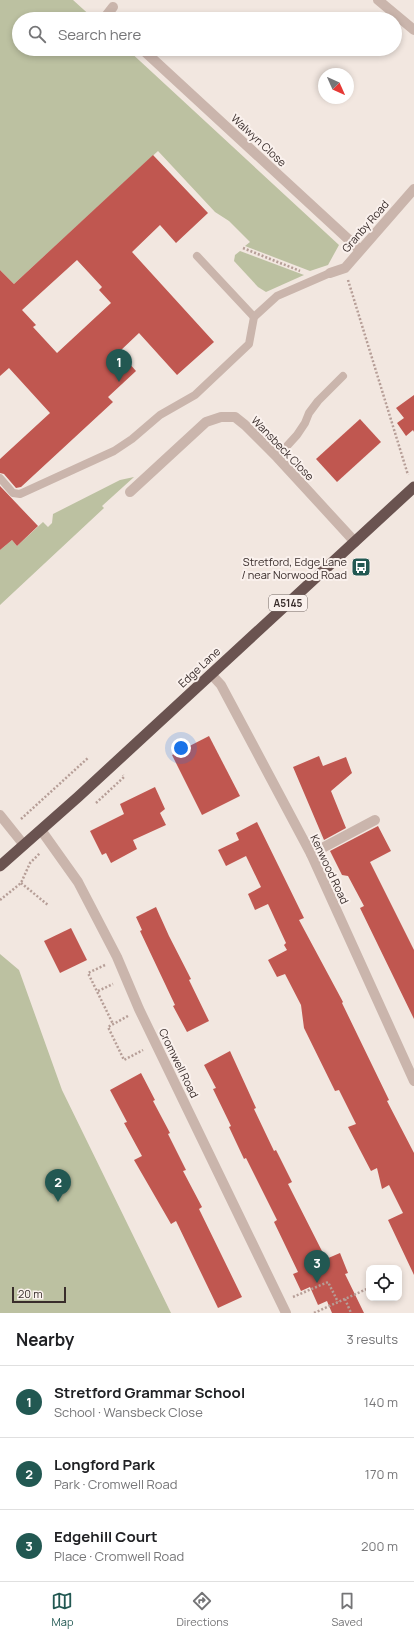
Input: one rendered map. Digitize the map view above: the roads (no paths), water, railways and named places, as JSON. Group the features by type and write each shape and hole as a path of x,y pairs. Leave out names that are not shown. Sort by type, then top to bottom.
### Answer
{"highway":[{"name":"Edge Lane","path":"0,866 413,489"}],"street":[{"path":"378,0 392,12"},
{"path":"109,12 113,7"},
{"path":"402,20 414,30"},
{"name":"Walwyn Close","path":"150,56 360,250"},
{"name":"Granby Road","path":"330,272 345,268 414,189"},
{"name":"Wansbeck Close","path":"130,492 206,422 221,417 235,417 277,457 355,542"},
{"name":"Kenwood Road","path":"211,674 221,685 311,854 414,1081"},
{"path":"0,815 24,845"},
{"path":"311,854 375,820"},
{"name":"Cromwell Road","path":"41,830 78,882 117,957 156,1043 286,1313"}],"lane":[{"path":"197,256 254,317"},
{"path":"0,478 13,493 20,494 114,451 132,439 160,415 196,395 249,344 254,317 277,296 330,272"},
{"path":"277,457 297,435 318,401 343,376"}],"place":[{"name":"Stretford Grammar School","path":"119,382"},
{"name":"Stretford, Edge Lane / near Norwood Road","path":"361,567"},
{"name":"Longford Park","path":"58,1202"},
{"name":"Edgehill Court","path":"317,1283"}]}
